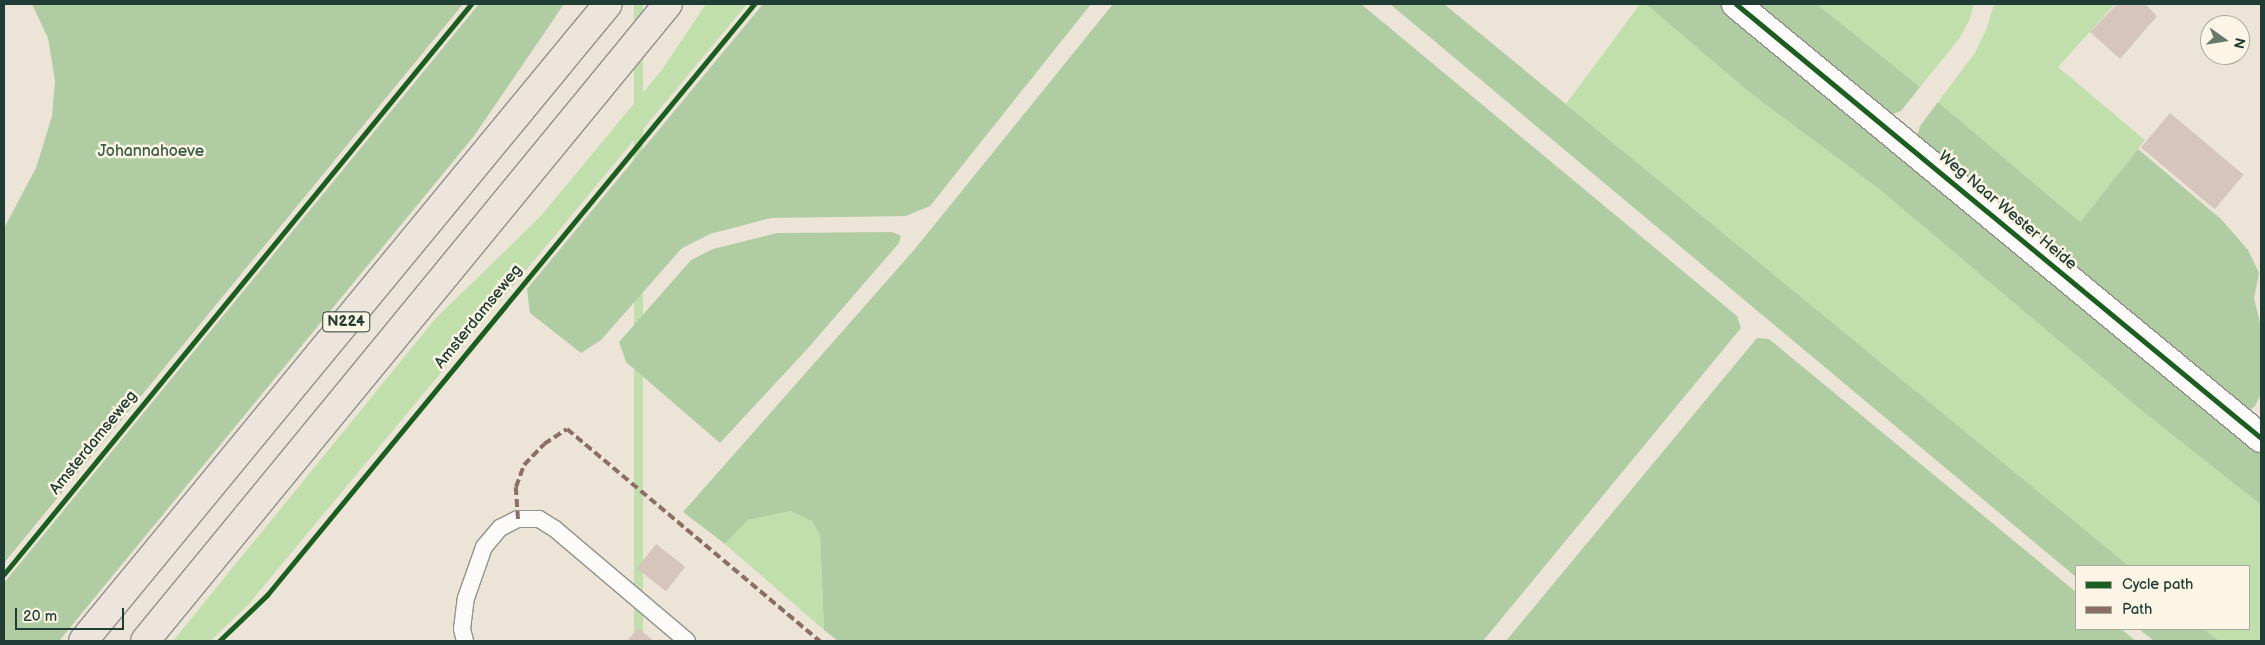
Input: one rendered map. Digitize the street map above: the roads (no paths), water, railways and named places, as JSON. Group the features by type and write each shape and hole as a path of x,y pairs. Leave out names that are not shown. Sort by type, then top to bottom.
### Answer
{"main road":[{"name":"N224","path":"84,641 608,4"},
{"name":"N224","path":"145,641 668,4"}],"street":[{"name":"Weg Naar Wester Heide","path":"1736,4 2261,438"}],"lane":[{"path":"465,641 462,628 466,598 484,547 500,528 518,519 539,519 555,529 688,641"}],"park label":[{"name":"Johannahoeve","path":"151,152"}]}
